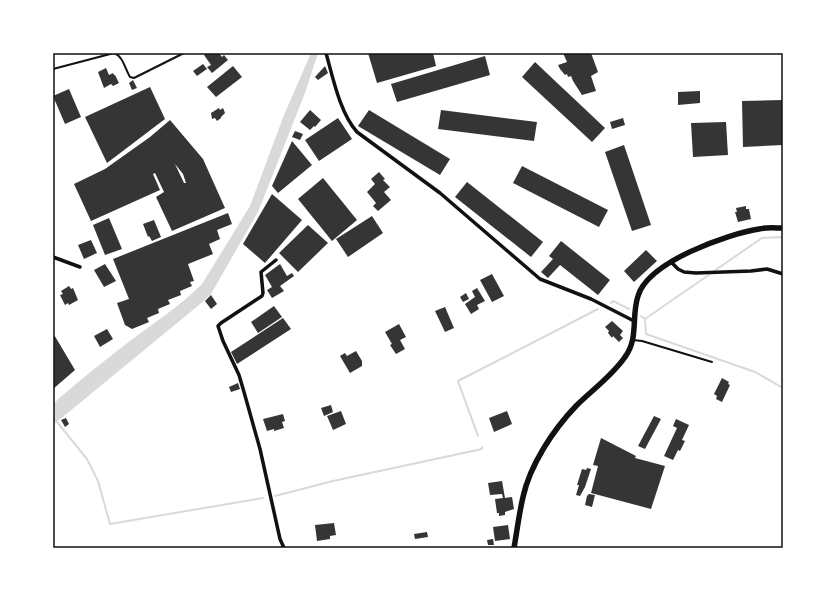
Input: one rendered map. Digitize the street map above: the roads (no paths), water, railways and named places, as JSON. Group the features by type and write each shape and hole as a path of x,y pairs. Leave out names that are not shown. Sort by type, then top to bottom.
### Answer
{"main road":[{"path":"514,548 523,497 535,464 560,424 616,369 626,356 633,340 638,296 641,288 647,280 670,262 697,248 759,228 783,228"}],"street":[{"path":"326,53 335,86 350,124 358,132 440,193 540,280 591,299 634,321"},
{"path":"53,257 80,267"},
{"path":"276,260 262,272 262,296 218,326 223,341 239,374 260,449 280,539 284,548"},
{"path":"670,262 684,272 696,273 767,269 783,274"}],"lane":[{"path":"53,69 114,53 120,57 130,77 134,78 184,53"},
{"path":"633,340 642,341 712,362"}],"waterway":[{"path":"714,271 762,238 783,237"},
{"path":"645,319 710,274"},
{"path":"611,303 613,301 629,309"},
{"path":"478,436 458,381 598,309"},
{"path":"641,316 645,319"},
{"path":"645,319 646,334 755,372 783,388"},
{"path":"53,417 87,459 98,481 110,524 263,498"},
{"path":"275,496 333,481 482,449 482,447"}]}
